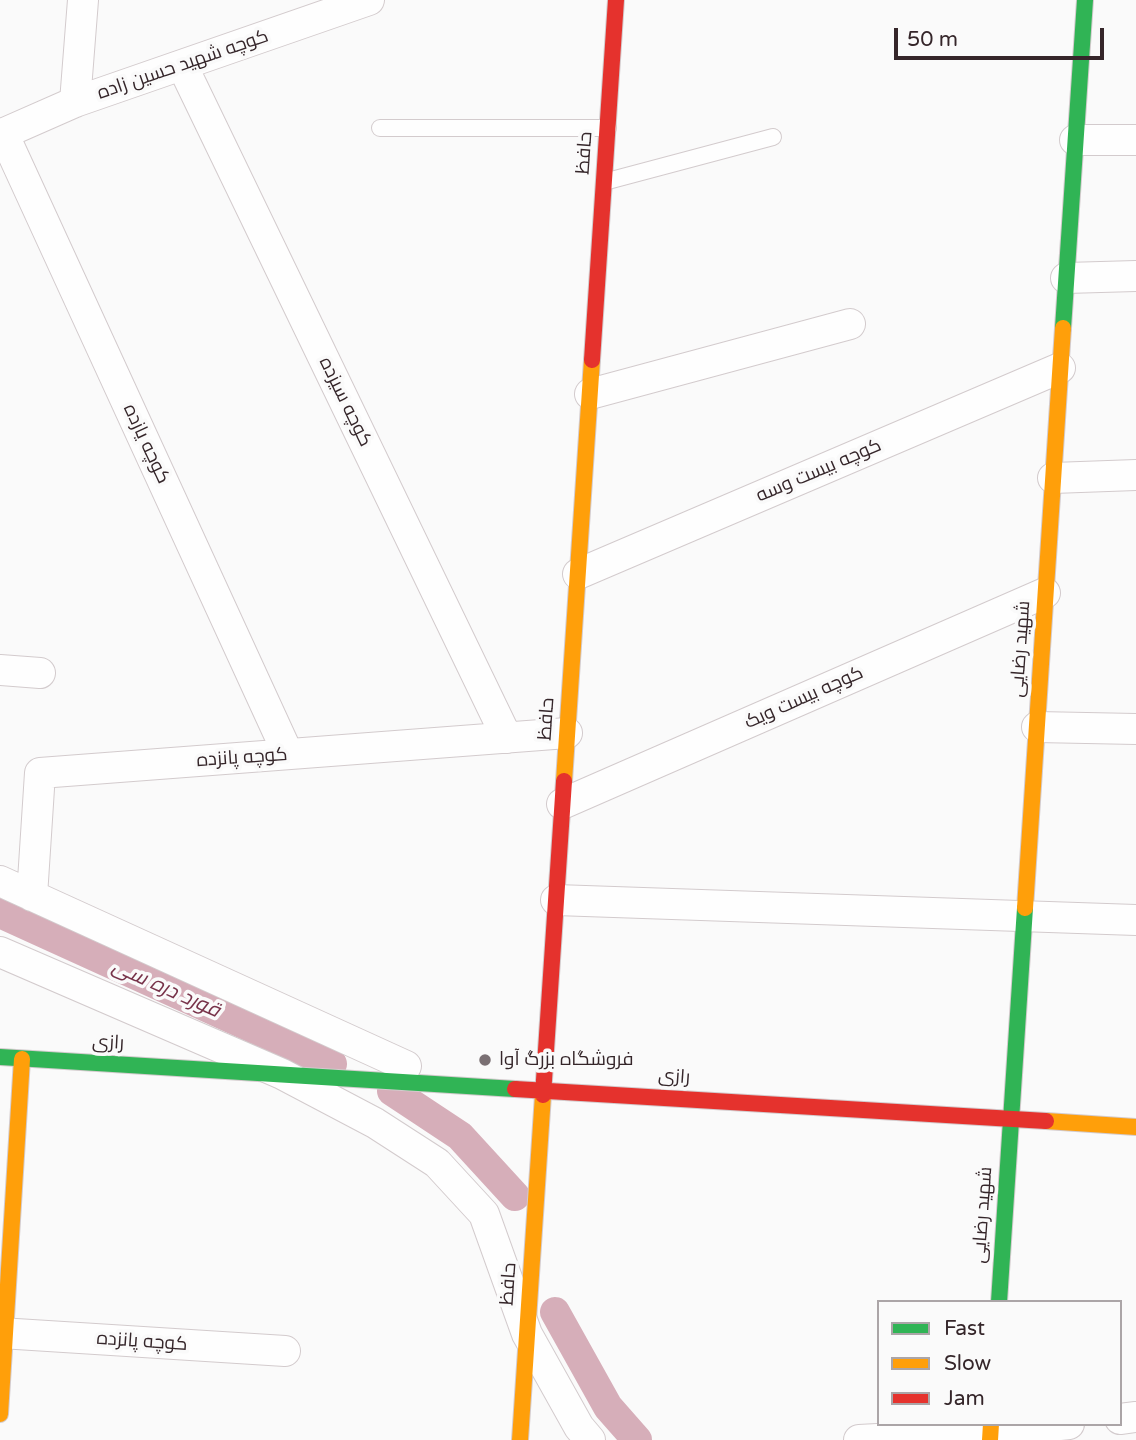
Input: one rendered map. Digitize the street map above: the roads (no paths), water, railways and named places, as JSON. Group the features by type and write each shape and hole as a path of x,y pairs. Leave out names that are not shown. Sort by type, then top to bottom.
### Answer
{"street":[{"path":"75,102 83,0"},
{"name":"کوچه شهید حسین زاده","path":"2,134 75,102 369,0"},
{"name":"حافظ","path":"520,1440 616,0"},
{"name":"شهید رضایی","path":"999,1300 1085,0"},
{"name":"کوچه سیزده","path":"183,66 507,738"},
{"name":"کوچه یازده","path":"2,134 288,754"},
{"path":"1076,140 1136,140"},
{"path":"1066,278 1136,275"},
{"path":"590,394 850,324"},
{"name":"کوچه بیست وسه","path":"578,574 1060,368"},
{"path":"1053,478 1136,475"},
{"name":"کوچه بیست ویک","path":"562,804 1045,593"},
{"path":"0,670 40,673"},
{"path":"1037,727 1136,729"},
{"name":"کوچه پانزده","path":"32,896 40,773 567,733"},
{"path":"0,881 406,1066"},
{"path":"556,900 1136,920"},
{"path":"0,952 282,1074 374,1123 437,1163 484,1214 527,1334 579,1427 590,1440"},
{"name":"رازی","path":"0,1057 1136,1127"},
{"path":"0,1414 2,1333 22,1059"},
{"name":"کوچه پانزده","path":"2,1333 285,1351"},
{"path":"859,1440 1049,1426"}],"lane":[{"path":"380,128 608,128"},
{"path":"604,182 773,137"}],"waterway":[{"name":"قورد دره سی","path":"0,913 332,1064"},
{"name":"قورد دره سی","path":"392,1091 460,1136 515,1196"},
{"path":"555,1312 608,1407 637,1440"}],"place":[{"name":"فروشگاه بزرگ آوا","path":"485,1060"}]}
